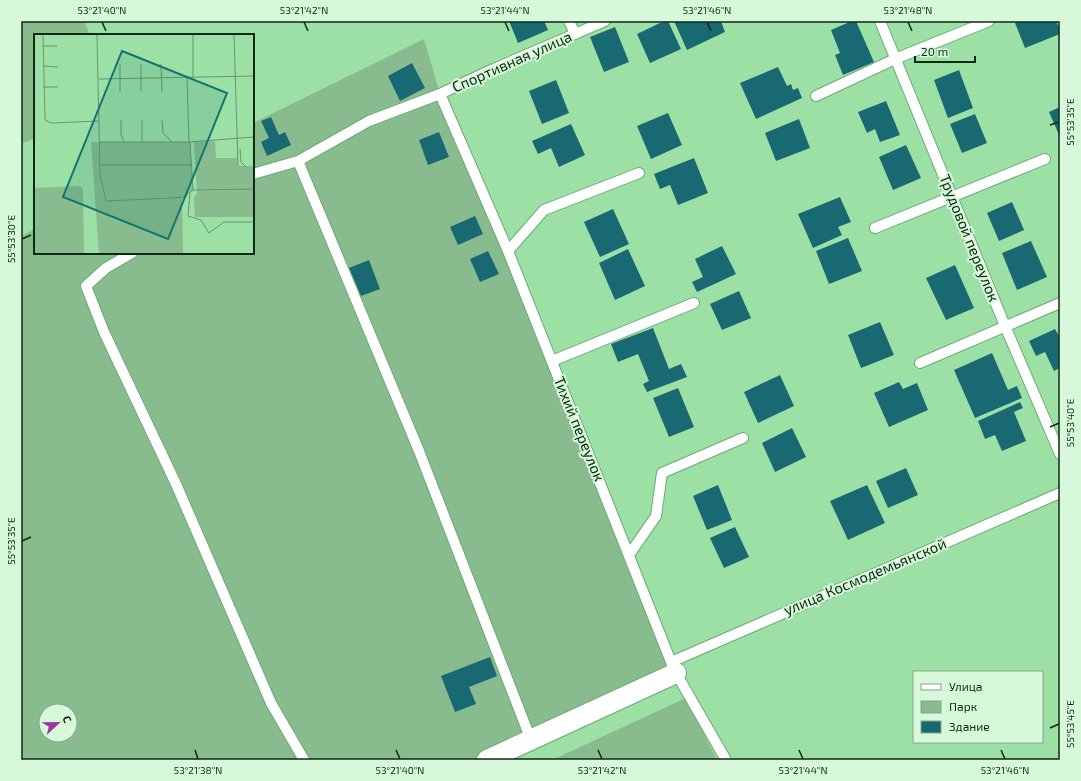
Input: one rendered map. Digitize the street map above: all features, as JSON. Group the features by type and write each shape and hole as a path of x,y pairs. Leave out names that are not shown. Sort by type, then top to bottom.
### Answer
{"street":[{"name":"улица Космодемьянской","path":"487,760 531,740 673,667"}],"lane":[{"path":"569,21 575,34"},
{"name":"Спортивная улица","path":"254,174 298,161 369,121 440,94 489,70 605,21"},
{"name":"Трудовой переулок","path":"880,21 1005,326 1060,454"},
{"path":"816,96 895,59 989,21"},
{"name":"Тихий переулок","path":"440,94 508,251 673,667 726,760"},
{"path":"875,228 1045,159"},
{"path":"298,161 419,451 531,740"},
{"path":"508,251 544,210 639,174"},
{"path":"130,254 106,268 86,286 104,332 176,484 271,703 304,760"},
{"path":"920,363 1060,303"},
{"path":"552,361 694,304"},
{"path":"629,555 656,516 662,473 743,438"},
{"name":"улица Космодемьянской","path":"673,667 1060,493"}],"green space":[{"path":"21,21 84,21 90,34 34,34 34,138 21,144"},
{"path":"424,39 440,94 676,673 487,760 21,760 21,236 34,230 34,254 254,254 254,123"},
{"path":"686,698 717,760 552,760"}],"building":[{"path":"509,21 544,21 548,30 518,43"},
{"path":"662,21 668,21 681,49 650,63 637,34"},
{"path":"674,21 721,21 725,32 687,50"},
{"path":"852,21 856,21 874,62 843,75 835,55 840,53 831,30"},
{"path":"1020,21 1056,21 1060,34 1025,48 1015,23"},
{"path":"615,27 629,62 604,72 590,37"},
{"path":"412,63 425,88 400,101 388,76"},
{"path":"778,67 787,86 791,84 793,90 798,88 802,98 756,119 740,83"},
{"path":"959,70 973,108 948,118 934,80"},
{"path":"556,80 569,113 542,124 529,91"},
{"path":"886,101 900,135 880,142 875,129 867,133 858,112"},
{"path":"1060,107 1060,137 1049,112"},
{"path":"668,113 682,145 651,159 637,126"},
{"path":"975,114 987,143 962,153 950,124"},
{"path":"271,117 279,135 285,132 291,145 267,156 261,142 269,138 261,121"},
{"path":"799,119 810,148 776,161 765,133"},
{"path":"571,124 585,155 559,167 551,148 538,154 532,141"},
{"path":"439,132 449,157 428,165 419,140"},
{"path":"906,145 921,178 893,190 879,157"},
{"path":"694,158 708,193 678,205 670,185 660,189 654,174"},
{"path":"840,197 851,222 838,227 842,235 813,248 798,214"},
{"path":"1012,202 1024,230 999,241 987,213"},
{"path":"613,209 629,244 600,257 584,222"},
{"path":"475,216 483,234 458,245 450,227"},
{"path":"848,238 862,271 829,284 816,251"},
{"path":"1031,241 1047,277 1017,290 1002,253"},
{"path":"722,246 736,274 697,292 692,282 703,277 695,259"},
{"path":"628,249 645,286 615,300 599,263"},
{"path":"488,251 499,274 480,282 470,259"},
{"path":"369,260 380,289 361,296 349,268"},
{"path":"955,265 974,308 946,320 926,278"},
{"path":"739,291 751,318 722,330 710,304"},
{"path":"880,322 894,355 861,368 848,335"},
{"path":"653,328 669,369 681,364 687,377 647,392 643,384 649,381 638,354 618,362 611,344"},
{"path":"1055,329 1060,338 1060,368 1054,371 1045,352 1036,356 1029,341"},
{"path":"992,353 1008,390 1017,386 1022,398 975,418 954,370"},
{"path":"780,375 794,406 758,423 744,392"},
{"path":"899,382 903,389 917,383 928,410 889,427 874,393"},
{"path":"678,388 694,427 669,437 653,398"},
{"path":"1020,402 1023,408 1014,412 1026,441 1002,451 995,435 985,439 978,421"},
{"path":"792,428 806,457 775,472 762,443"},
{"path":"906,468 918,495 888,508 876,481"},
{"path":"718,485 732,520 707,530 693,496"},
{"path":"867,485 885,523 848,540 830,501"},
{"path":"735,527 749,557 724,568 710,538"},
{"path":"490,657 497,676 469,687 476,704 455,712 441,676"}]}
